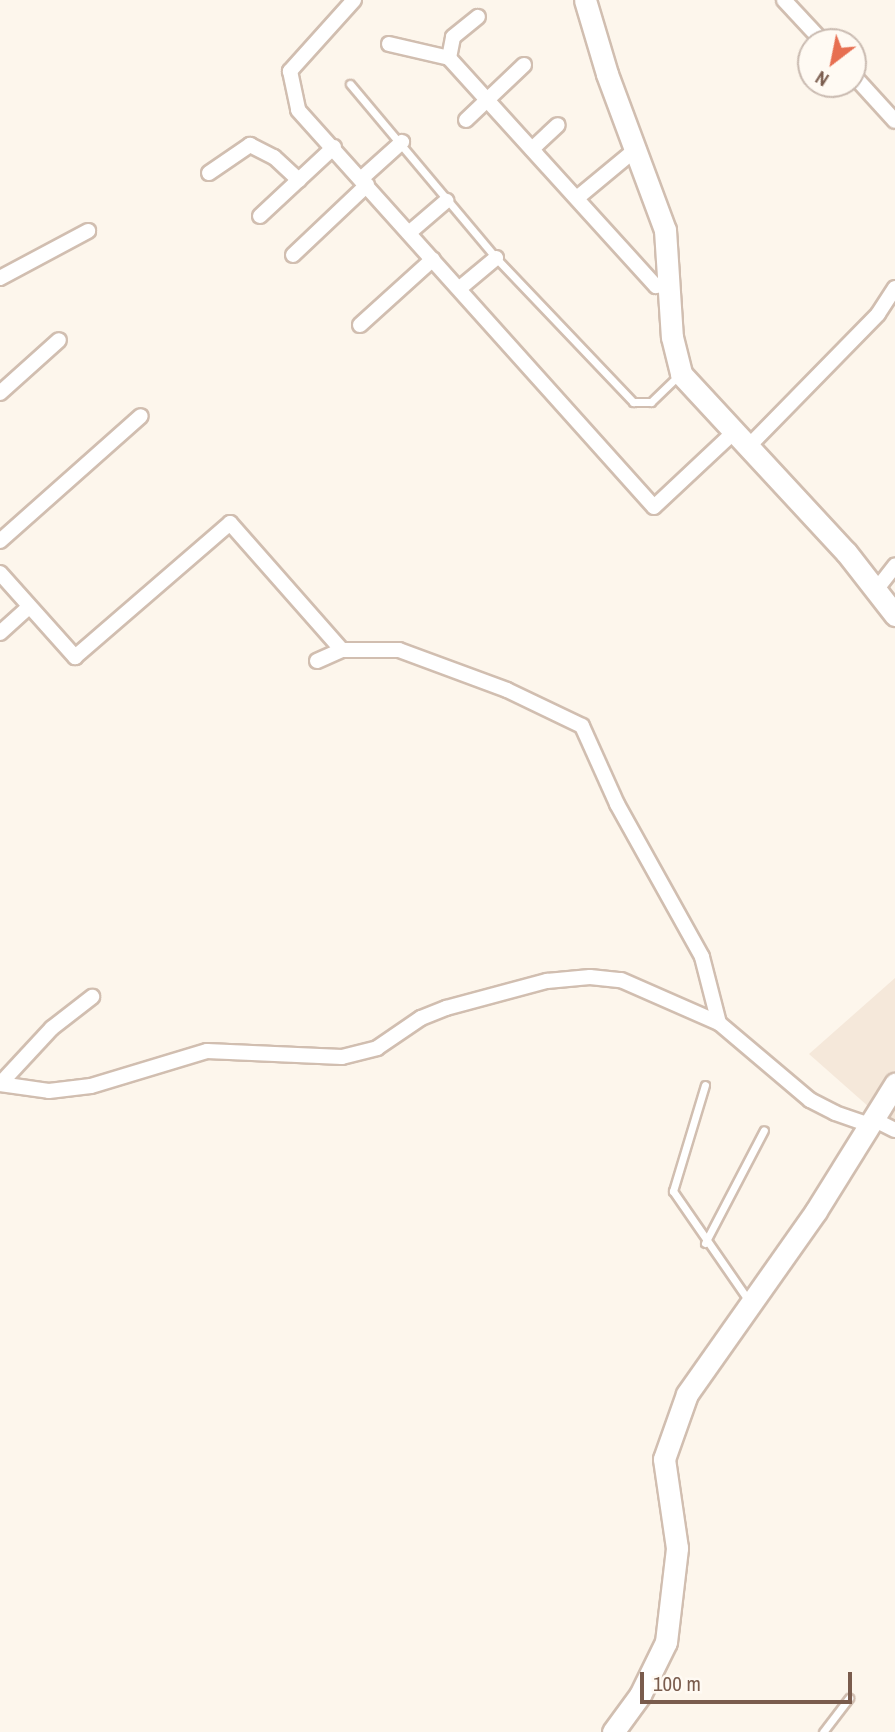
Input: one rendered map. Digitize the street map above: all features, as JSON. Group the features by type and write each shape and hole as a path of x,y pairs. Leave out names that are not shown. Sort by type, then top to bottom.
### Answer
{"main road":[{"path":"585,0 666,230 672,337 681,374 877,590 895,615"},
{"path":"613,1732 640,1695 666,1642 677,1548 663,1469 667,1441 698,1373 816,1211 867,1124 895,1084"}],"street":[{"path":"354,0 290,71 298,110 365,181 654,507 740,441 878,313 895,288"},
{"path":"784,0 810,28"},
{"path":"449,58 453,37 478,17"},
{"path":"389,44 449,58 656,286 671,283"},
{"path":"466,120 524,65"},
{"path":"867,90 895,121"},
{"path":"532,149 558,125"},
{"path":"293,255 402,142"},
{"path":"209,173 250,145 274,158 299,180"},
{"path":"260,216 334,147"},
{"path":"577,198 636,149"},
{"path":"410,232 446,201"},
{"path":"0,278 88,230"},
{"path":"460,288 496,258"},
{"path":"360,325 433,259"},
{"path":"0,393 59,340"},
{"path":"0,541 141,416"},
{"path":"0,573 75,657 230,523 342,650"},
{"path":"877,590 895,566"},
{"path":"0,633 29,607"},
{"path":"317,661 331,659 342,650 399,650 506,690 582,726 617,804 702,957 719,1023"},
{"path":"0,1084 49,1091 91,1086 207,1051 342,1057 377,1048 421,1018 446,1008 547,981 590,977 621,980 719,1023 810,1100 867,1124 877,1121 895,1130"},
{"path":"0,1084 52,1028 92,997"}],"lane":[{"path":"350,84 402,142 446,201 496,258 633,402 652,402 681,374"},
{"path":"705,1085 673,1191 705,1243 750,1302"},
{"path":"705,1243 764,1130"},
{"path":"823,1732 849,1698"}],"shaded area":[{"path":"895,978 895,1130 809,1054"}]}
